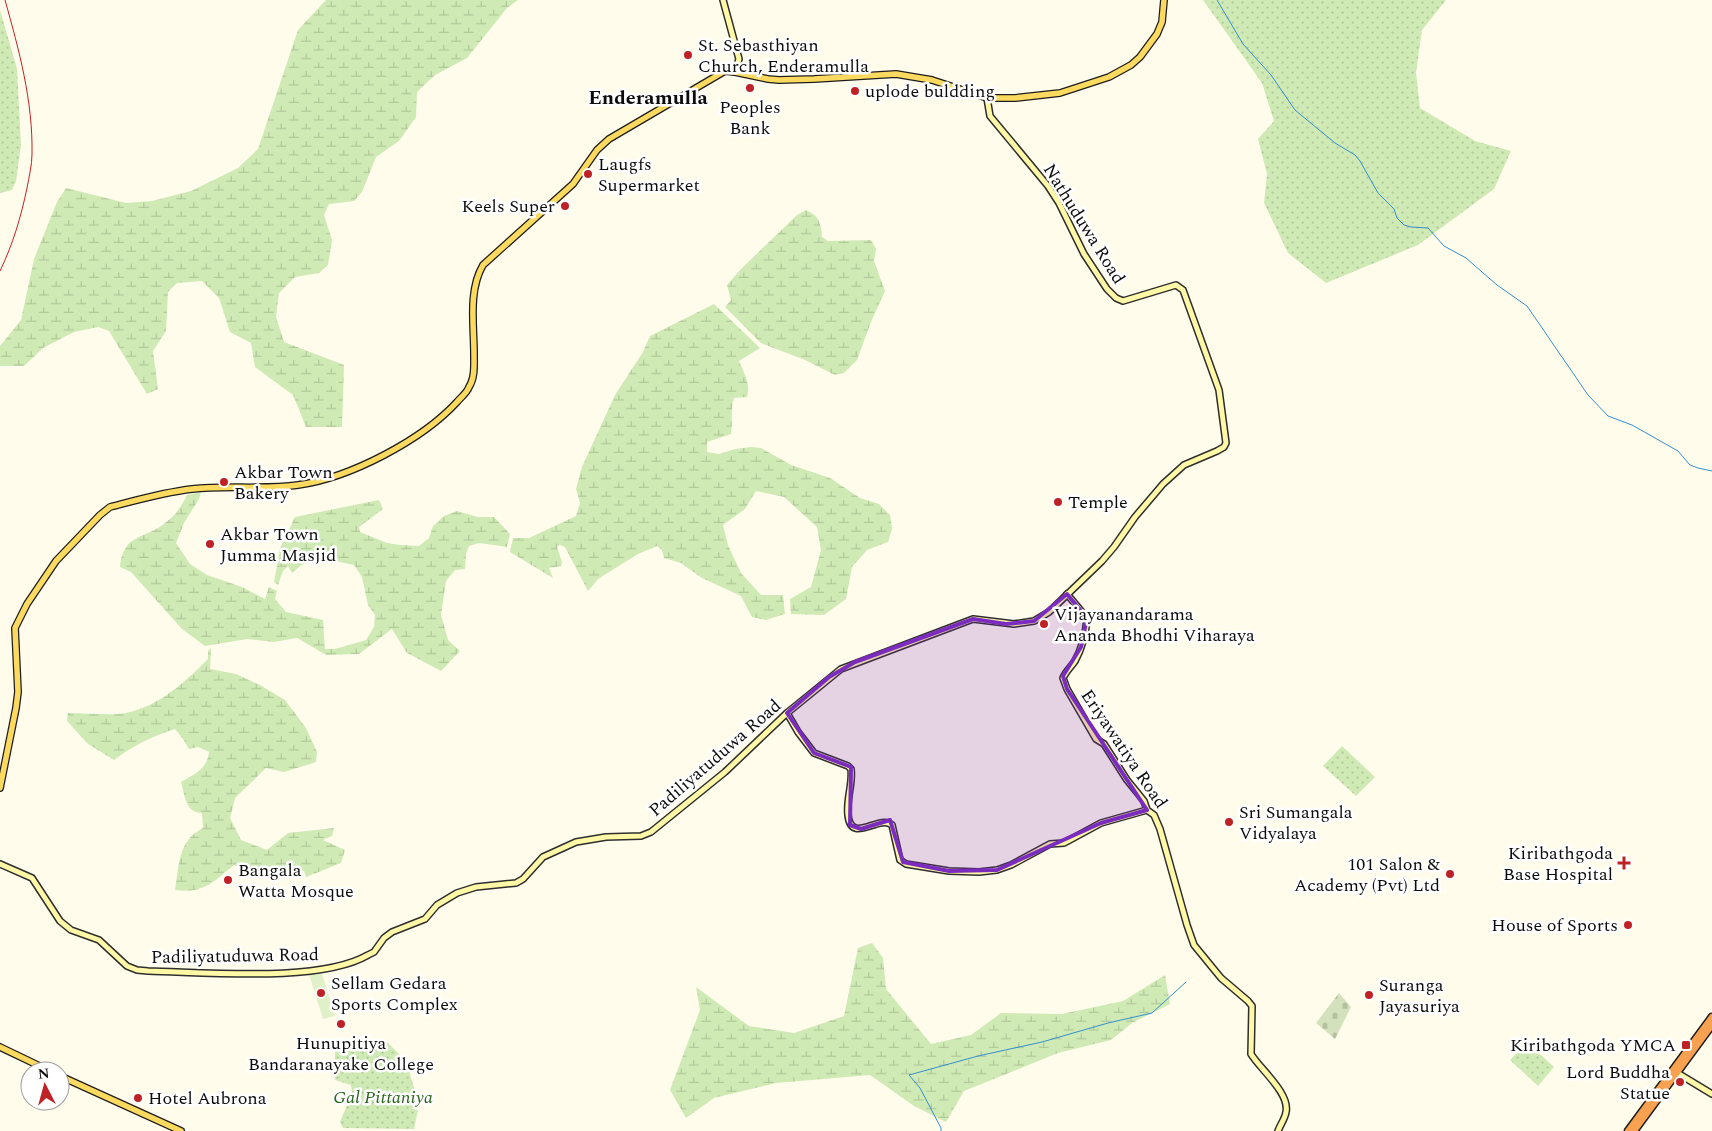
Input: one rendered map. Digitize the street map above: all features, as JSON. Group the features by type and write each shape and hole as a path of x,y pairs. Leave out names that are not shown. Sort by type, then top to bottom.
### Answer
{"highway":[{"path":"1634,1131 1712,1017"},
{"path":"1628,1131 1712,1025"}],"main road":[{"path":"0,788 18,692 15,628 23,611 56,561 110,507 191,489 291,486 322,480 382,456 428,427 454,405 469,388 473,378 473,300 478,275 484,265 573,184 597,150 610,139 725,71 779,80 896,74 932,80 987,98 1015,98 1060,93 1109,77 1131,65 1152,43 1160,28 1164,0"},
{"path":"0,1047 29,1061"},
{"path":"70,1081 181,1131"}],"street":[{"path":"723,0 739,59 735,72"},
{"name":"Nathuduwa Road","path":"987,98 990,116 1048,186 1084,254 1107,289 1116,298 1124,301 1176,285 1180,287 1219,390 1226,443"},
{"name":"Padiliyatuduwa Road","path":"0,864 32,878 56,915 71,930 99,940 121,962 137,970 277,973 327,969 368,955 374,952 384,938 392,932 425,919 438,905 457,893 476,888 520,882 543,856 560,848 589,839 641,836 651,832 725,772 787,713 841,669 855,662 973,619 1006,624 1034,621 1049,612 1108,554 1135,517 1163,484 1184,466 1217,451 1224,447 1226,443"},
{"name":"Eriyawatiya Road","path":"1067,594 1087,618 1086,632 1081,646 1075,660 1063,678 1066,689 1096,739 1104,744 1127,780 1144,801 1147,810 1154,815 1160,829 1194,945 1221,978 1252,1006 1251,1054 1274,1083 1285,1103 1286,1110 1278,1131"},
{"path":"787,713 798,732 814,753 848,766 851,769 852,778 848,814 850,825 855,828 885,822 892,825 900,860 906,864 949,871 979,872 997,870 1011,865 1050,844 1064,842 1101,823 1147,810"},
{"path":"1676,1072 1712,1094"}],"highlighted area":[{"path":"1067,594 1087,618 1081,647 1063,676 1067,689 1147,810 1101,823 997,870 949,871 903,862 890,820 861,829 850,825 851,767 814,753 787,713 829,677 855,662 973,619 1006,624 1034,621"}],"green space":[{"path":"326,0 518,0 507,8 467,58 435,75 417,92 416,117 399,141 376,157 362,192 354,201 329,204 324,215 332,240 328,265 319,273 295,277 279,293 276,317 284,342 344,365 342,427 306,427 293,395 255,367 251,343 230,332 219,298 202,281 177,283 168,292 166,331 153,351 158,389 147,394 109,331 98,327 74,332 43,348 24,366 0,366 0,346 21,320 34,259 57,202 66,188 126,203 152,201 191,191 238,168 258,149 298,30"},
{"path":"1203,0 1446,0 1422,30 1416,73 1420,108 1475,141 1511,151 1494,189 1418,245 1326,283 1288,253 1264,203 1267,174 1258,139 1274,121 1262,83"},
{"path":"0,10 17,69 21,145 16,181 12,190 0,193"},
{"path":"806,210 817,217 822,237 828,241 871,240 876,249 874,261 885,291 857,360 844,373 835,375 805,360 761,343 725,307 731,300 727,285 797,215"},
{"path":"714,304 760,348 739,361 746,379 748,392 747,397 734,398 731,434 707,442 707,452 719,454 735,449 761,448 791,465 830,478 860,498 879,504 890,515 892,529 888,542 867,550 852,567 846,599 824,615 791,614 790,599 811,587 821,550 817,527 784,497 756,491 745,509 723,525 728,545 741,573 761,595 783,595 785,614 766,620 752,617 741,596 702,578 681,563 664,558 662,550 657,546 638,554 598,579 588,591 565,547 560,545 557,547 562,562 561,566 549,568 553,578 510,552 513,538 529,538 576,516 580,503 576,489 582,467 615,395 643,352 650,336"},
{"path":"201,492 199,499 184,523 176,543 190,564 207,575 242,587 265,599 269,587 277,591 275,599 286,612 323,620 325,649 335,649 366,640 374,627 375,615 368,605 362,577 354,565 321,559 314,560 300,566 292,573 288,566 283,571 278,585 274,582 280,549 295,517 379,500 383,509 359,527 360,532 387,543 419,546 429,538 433,526 444,516 457,511 478,517 494,517 510,534 507,547 479,543 469,546 466,554 465,569 455,570 446,581 441,615 448,640 460,651 441,671 407,653 392,629 359,654 326,655 297,638 274,642 247,639 205,646 182,629 131,572 120,567 125,548 130,543 169,520 178,511 187,495"},
{"path":"211,648 210,669 236,674 260,685 285,700 306,728 317,752 316,762 284,772 266,768 235,798 230,818 241,840 267,850 288,833 334,828 332,836 323,840 345,850 341,863 306,877 304,871 275,866 255,870 234,865 214,881 201,888 185,891 175,890 179,863 184,847 195,833 203,828 202,813 196,812 189,807 181,782 203,767 209,752 198,747 189,749 175,729 143,742 114,760 88,744 67,721 68,713 118,714 144,708 156,702 199,668 208,659 208,651"},
{"path":"1342,746 1375,777 1356,796 1323,766"},
{"path":"872,943 883,958 886,989 931,1044 971,1035 1001,1013 1062,1014 1123,1001 1165,975 1170,1004 1132,1023 1111,1040 1058,1053 964,1091 946,1122 914,1106 870,1075 776,1083 714,1098 686,1118 670,1090 700,1010 696,987 749,1026 794,1033 844,1016 858,948"},
{"name":"Sellam Gedara Sports Complex","path":"321,970 335,1016 323,1019 308,971"},
{"path":"1339,993 1351,1007 1335,1039 1316,1023"},
{"name":"Gal Pittaniya","path":"348,1039 380,1039 388,1043 406,1061 419,1105 414,1129 343,1128 340,1122 352,1093 351,1085 335,1080 335,1049 341,1041"},
{"path":"1527,1042 1554,1067 1538,1086 1510,1060"}],"waterway":[{"path":"1217,0 1243,44 1271,75 1295,110 1335,143 1355,155 1378,193 1394,209 1397,218 1404,225 1428,228 1444,246 1466,258 1497,285 1527,306 1588,395 1608,416 1632,425 1678,451 1690,465 1712,471"},
{"path":"941,1131 920,1088 909,1075 1152,1013 1186,982"}],"railway":[{"path":"0,271 19,220 32,162 32,134 28,95 5,0"}],"place":[{"name":"St. Sebasthiyan Church, Enderamulla","path":"688,55"},
{"name":"Peoples Bank","path":"750,88"},
{"name":"uplode buldding","path":"855,91"},
{"name":"Laugfs Supermarket","path":"588,174"},
{"name":"Keels Super","path":"565,206"},
{"name":"Akbar Town Bakery","path":"224,482"},
{"name":"Temple","path":"1058,502"},
{"name":"Akbar Town Jumma Masjid","path":"210,544"},
{"name":"Vijayanandarama Ananda Bhodhi Viharaya","path":"1044,624"},
{"name":"Sri Sumangala Vidyalaya","path":"1229,822"},
{"name":"Kiribathgoda Base Hospital","path":"1624,863"},
{"name":"101 Salon & Academy (Pvt) Ltd","path":"1450,874"},
{"name":"Bangala Watta Mosque","path":"228,880"},
{"name":"House of Sports","path":"1628,925"},
{"name":"Sellam Gedara Sports Complex","path":"321,993"},
{"name":"Suranga Jayasuriya","path":"1369,995"},
{"name":"Hunupitiya Bandaranayake College","path":"341,1024"},
{"name":"Kiribathgoda YMCA","path":"1686,1045"},
{"name":"Lord Buddha Statue","path":"1680,1082"},
{"name":"Hotel Aubrona","path":"138,1098"}],"district":[{"name":"Enderamulla","path":"648,98"}]}
